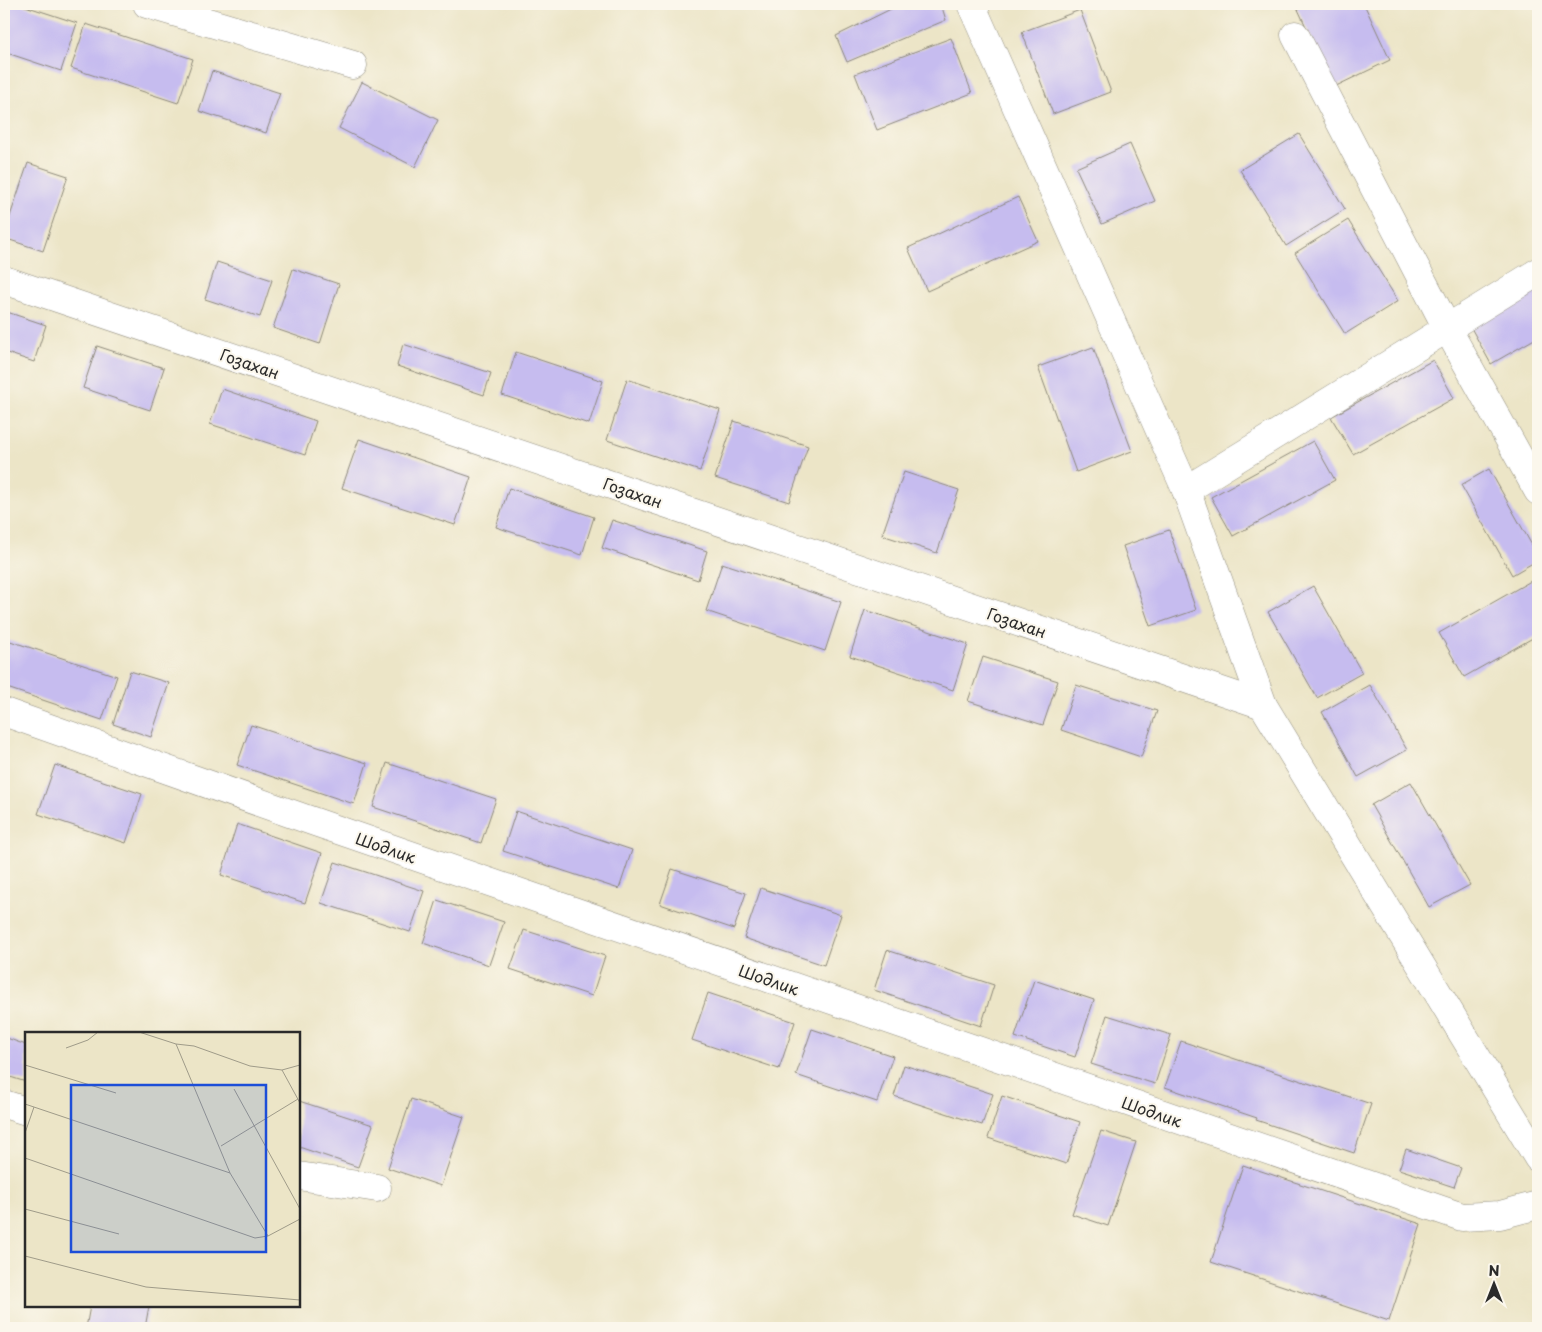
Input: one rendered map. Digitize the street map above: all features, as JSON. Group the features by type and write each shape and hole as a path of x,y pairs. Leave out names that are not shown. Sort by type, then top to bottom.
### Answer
{"street":[{"path":"147,4 353,65"},
{"path":"972,4 1186,490 1263,705 1538,1158"},
{"path":"1295,35 1447,328 1538,491"},
{"path":"1186,490 1538,272"},
{"name":"Гозахан","path":"4,280 1263,705"},
{"name":"Шодлик","path":"4,712 314,822 1462,1217 1500,1215 1538,1205"},
{"path":"4,1104 25,1111"},
{"path":"300,1176 377,1188"}],"building":[{"path":"4,4 19,4 77,23 61,71 4,52"},
{"path":"901,4 941,4 946,20 847,62 836,36"},
{"path":"1364,4 1390,60 1334,87 1296,5"},
{"path":"1080,10 1111,92 1053,114 1022,32"},
{"path":"86,24 193,59 178,103 71,68"},
{"path":"951,38 972,93 877,130 855,74"},
{"path":"212,71 280,93 266,133 199,111"},
{"path":"362,82 438,120 415,167 339,128"},
{"path":"1299,134 1345,209 1286,246 1240,170"},
{"path":"1130,144 1155,201 1102,224 1076,168"},
{"path":"28,163 68,176 43,251 4,238"},
{"path":"1018,197 1038,241 927,291 908,248"},
{"path":"1348,220 1398,301 1345,334 1295,253"},
{"path":"217,262 272,280 260,317 205,299"},
{"path":"293,269 339,284 320,344 273,328"},
{"path":"1538,288 1538,337 1491,364 1470,326"},
{"path":"4,311 46,325 34,362 4,352"},
{"path":"403,344 491,373 484,395 397,366"},
{"path":"97,346 164,368 150,410 83,388"},
{"path":"1093,347 1132,451 1076,472 1038,367"},
{"path":"516,352 603,381 589,424 502,395"},
{"path":"1433,360 1454,398 1353,454 1331,417"},
{"path":"627,379 720,410 700,471 607,440"},
{"path":"222,389 316,421 305,455 210,424"},
{"path":"734,421 808,446 789,502 715,478"},
{"path":"359,439 471,477 455,525 342,488"},
{"path":"1313,441 1335,480 1233,536 1211,497"},
{"path":"1489,469 1538,556 1538,560 1512,575 1461,485"},
{"path":"904,472 959,490 937,553 882,535"},
{"path":"509,488 594,517 582,555 496,527"},
{"path":"612,520 707,551 698,580 602,548"},
{"path":"1169,530 1196,610 1150,626 1123,546"},
{"path":"722,563 841,602 825,651 706,611"},
{"path":"1538,577 1538,635 1464,677 1439,633"},
{"path":"1313,586 1362,673 1317,698 1268,612"},
{"path":"865,610 968,644 953,690 850,656"},
{"path":"4,639 117,676 102,720 4,687"},
{"path":"983,657 1058,681 1043,725 968,701"},
{"path":"130,671 169,683 151,737 113,724"},
{"path":"1076,685 1157,711 1141,757 1061,730"},
{"path":"1370,685 1407,750 1358,777 1322,712"},
{"path":"251,725 367,763 354,804 237,765"},
{"path":"387,763 496,799 481,843 373,807"},
{"path":"55,765 142,794 126,843 38,814"},
{"path":"1411,782 1470,885 1429,907 1371,805"},
{"path":"516,811 632,850 619,889 503,851"},
{"path":"237,824 322,853 305,903 221,875"},
{"path":"335,862 424,891 410,932 321,903"},
{"path":"672,869 746,893 734,929 660,904"},
{"path":"761,888 841,915 824,965 744,938"},
{"path":"437,900 504,922 489,965 423,943"},
{"path":"524,930 605,956 592,996 510,969"},
{"path":"887,950 994,985 981,1026 874,990"},
{"path":"1034,980 1094,1000 1075,1057 1015,1037"},
{"path":"708,993 795,1022 779,1069 692,1040"},
{"path":"1107,1015 1171,1035 1155,1084 1091,1064"},
{"path":"812,1029 893,1056 877,1102 796,1075"},
{"path":"4,1037 25,1045 25,1082 4,1075"},
{"path":"1181,1041 1371,1104 1354,1153 1165,1087"},
{"path":"904,1065 993,1094 982,1125 894,1096"},
{"path":"1002,1096 1080,1122 1066,1164 988,1138"},
{"path":"411,1099 464,1117 441,1186 388,1168"},
{"path":"300,1101 373,1125 358,1167 300,1147"},
{"path":"1101,1131 1136,1142 1108,1226 1072,1214"},
{"path":"1406,1149 1461,1168 1454,1187 1399,1169"},
{"path":"1243,1165 1421,1224 1389,1321 1211,1262"},
{"path":"90,1307 149,1307 145,1328 86,1328"}]}
